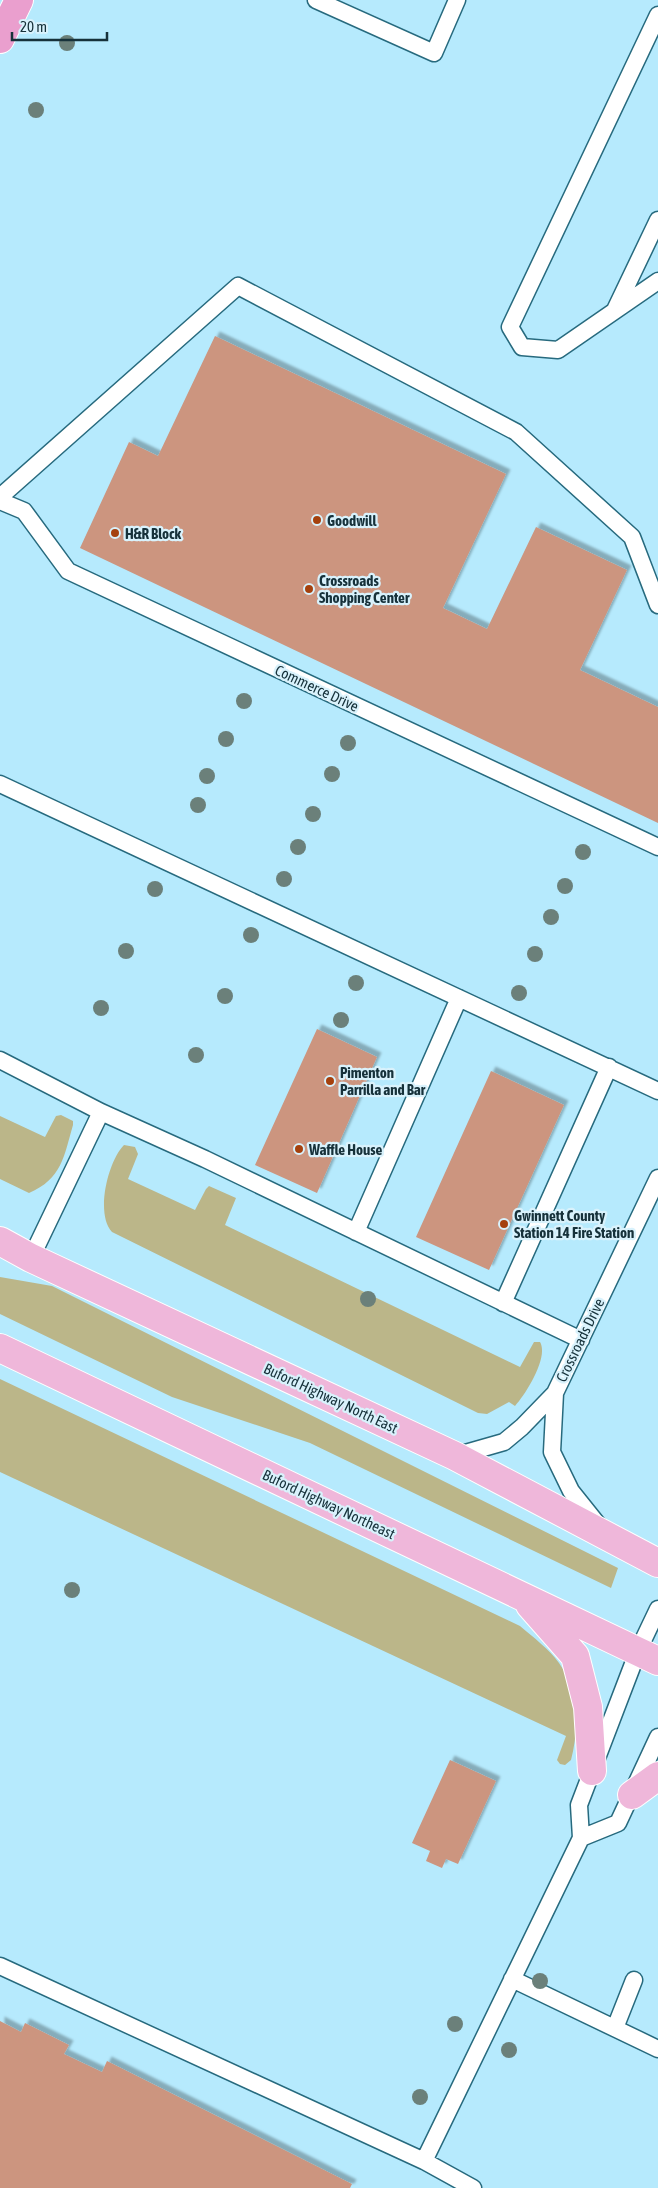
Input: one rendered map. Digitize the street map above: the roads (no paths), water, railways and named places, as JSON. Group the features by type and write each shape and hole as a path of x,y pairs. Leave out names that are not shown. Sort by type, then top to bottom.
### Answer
{"highway":[{"path":"0,40 19,0"}],"main road":[{"name":"Buford Highway North East","path":"0,1241 31,1258 455,1456 658,1563"},
{"name":"Buford Highway Northeast","path":"0,1348 344,1509 648,1656"},
{"path":"522,1596 575,1656 588,1707 592,1771"},
{"path":"632,1795 658,1776"}],"lane":[{"path":"316,0 434,53 457,0"},
{"path":"658,15 510,327 522,347 558,350 658,281"},
{"path":"615,311 658,220"},
{"path":"0,497 238,286 516,432 632,537 658,605"},
{"name":"Commerce Drive","path":"0,501 24,511 68,571 658,847"},
{"path":"0,784 658,1091"},
{"path":"356,1232 460,998"},
{"path":"0,1060 101,1112 580,1340"},
{"path":"503,1303 608,1067"},
{"path":"31,1258 101,1112"},
{"name":"Crossroads Drive","path":"455,1456 504,1442 522,1427 555,1393 658,1178"},
{"path":"555,1393 552,1452 570,1492 606,1534"},
{"path":"424,2161 580,1838 579,1805 592,1771 648,1656 658,1609"},
{"path":"580,1838 618,1823 658,1737"},
{"path":"0,1966 424,2161 472,2188"},
{"path":"512,1979 658,2049"},
{"path":"615,2028 634,1980"}],"place":[{"name":"Goodwill","path":"317,520"},
{"name":"H&R Block","path":"115,533"},
{"name":"Crossroads Shopping Center","path":"309,589"},
{"name":"Pimenton Parrilla and Bar","path":"330,1081"},
{"name":"Waffle House","path":"299,1149"},
{"name":"Gwinnett County Station 14 Fire Station","path":"504,1224"}]}
